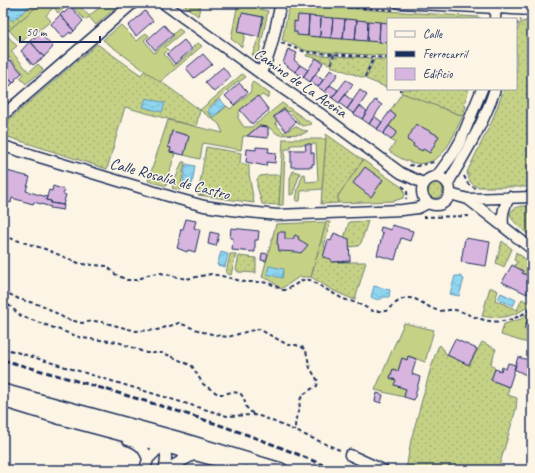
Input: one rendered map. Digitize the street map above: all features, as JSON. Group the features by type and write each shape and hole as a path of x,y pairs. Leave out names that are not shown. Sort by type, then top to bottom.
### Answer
{"street":[{"path":"3,115 137,4"},
{"path":"396,6 510,11 532,10"},
{"name":"Camino de La Aceña","path":"160,7 322,115 401,173 423,183"},
{"path":"260,73 269,54 284,7"},
{"path":"437,176 458,145 482,90"},
{"path":"448,183 472,142 483,120 495,90"},
{"name":"Calle Rosalía de Castro","path":"3,146 204,206 239,211 277,215 402,210 418,208 428,203"},
{"path":"437,176 443,178 448,183 450,194 445,202 437,205 428,203 423,198 421,191 423,183 427,179 437,176"},
{"path":"450,194 468,199 532,197"},
{"path":"503,226 503,210 510,197"},
{"path":"468,199 532,249"},
{"path":"3,391 61,412 162,445 195,454 281,470"},
{"path":"3,400 61,412 257,466"},
{"path":"61,412 109,434 134,441 142,447 148,459"},
{"path":"145,470 148,459 162,445 173,443 257,466"},
{"path":"162,445 166,450 167,456 165,470"},
{"path":"165,470 195,454"},
{"path":"350,455 383,470"}],"path":[{"path":"137,4 160,7"},
{"path":"284,7 305,4 396,6"},
{"path":"517,24 524,19"},
{"path":"279,48 280,42 306,52 387,58"},
{"path":"331,64 334,54"},
{"path":"365,77 374,57"},
{"path":"408,164 424,166 439,159"},
{"path":"463,172 464,178 468,184 472,187 479,188"},
{"path":"400,202 406,199 408,194 406,188 401,185"},
{"path":"3,236 45,249 81,264 107,266 115,274 127,280 137,280 150,274 161,273 186,280 210,274 245,282 269,283 286,290 303,280 310,280 343,299 357,303 373,311 386,311 402,299 410,298 438,311 456,310 482,320 494,321 509,320 520,316 532,307"},
{"path":"3,291 19,299 44,306 66,319 82,323 93,321 102,322 130,330 141,331 157,330 178,323 203,332 221,336 228,336 249,330 259,329 288,345 296,344 306,351 310,368 318,381 316,386 305,392 301,397 299,404 300,408 296,414 294,430"},
{"path":"3,300 21,316 82,338 118,342 146,353 162,353 173,357 192,366 203,384 218,394 232,392 240,393 244,398 246,407 254,415"},
{"path":"3,348 227,416 254,415 274,421 350,455"}],"green space":[{"path":"3,3 41,3 3,35"},
{"path":"41,3 82,3 80,6 89,16 105,3 121,3 96,25 89,17 85,20 70,4 58,13 54,7 46,15 51,21 33,35 31,32 21,43 9,30"},
{"path":"181,3 201,3 198,16"},
{"path":"238,3 262,3 260,9 268,11 259,53 255,55 252,55 259,37 263,17 242,13 238,32 245,34 242,47 231,39"},
{"path":"299,5 480,18 387,18 387,56 307,51 282,40 288,11"},
{"path":"532,21 532,187 479,187 470,182 467,172 492,121 504,90 517,90 517,30 520,23"},
{"path":"121,25 137,41 146,33 149,36 144,40 154,53 174,36 173,34 179,29 183,32 165,47 168,50 164,54 174,66 194,50 193,47 198,43 202,46 160,82 103,40"},
{"path":"5,33 17,46 11,51 29,72 38,64 43,70 26,84 20,78 24,74 9,57 5,61 3,59 3,35"},
{"path":"97,44 141,75 145,70 200,110 196,127 125,107 107,169 5,136 3,134 3,125"},
{"path":"307,54 333,56 329,64 316,58 306,56"},
{"path":"335,56 372,58 364,78 331,66"},
{"path":"374,59 387,60 387,88 366,79"},
{"path":"242,74 246,77 239,82 238,81 206,110 213,118 227,106 230,109 250,93 251,84 253,82 270,94 267,98 262,95 259,98 257,96 239,112 238,118 244,127 252,127 282,103 312,124 303,126 297,123 299,122 289,111 288,112 284,108 273,117 277,122 275,123 284,133 295,126 302,130 308,131 303,134 279,135 268,127 259,126 247,136 243,136 241,150 203,143 200,159 184,155 189,136 172,131 168,147 171,148 170,152 175,153 166,186 148,181 168,120 223,133 219,124 200,110"},
{"path":"402,90 469,90 464,105 466,106 463,116 401,93"},
{"path":"486,90 490,90 461,156 458,154"},
{"path":"402,93 463,116 447,147 438,157 431,161 424,163 410,162 389,151 395,143 391,140 389,126 396,116 390,111"},
{"path":"326,134 363,160 338,196 338,203 321,204"},
{"path":"283,139 326,139 322,189 301,191 300,201 296,201 298,188 303,174 305,174 306,182 318,181 316,144 291,145 290,149 285,149 283,205 279,205"},
{"path":"206,147 241,153 240,163 249,165 254,203 198,195"},
{"path":"363,160 403,188 405,195 403,198 394,201 338,203 338,196"},
{"path":"182,162 185,162 180,190 172,188"},
{"path":"293,171 300,173 293,194 290,195 290,178"},
{"path":"281,175 279,205 262,204 257,186 257,179 260,176"},
{"path":"435,182 442,187 443,190 438,197 435,198 428,193 427,190 432,183"},
{"path":"532,206 532,237 514,221 511,216 511,212 514,208"},
{"path":"368,221 361,243 358,246 349,247 344,238 349,222"},
{"path":"326,222 330,222 324,247 326,248 331,262 366,262 355,300 334,291 311,277"},
{"path":"326,222 311,277 299,277 281,289 270,280 262,277 276,224"},
{"path":"502,241 512,249 504,267 496,263"},
{"path":"516,252 532,264 532,277 522,273 523,271 514,267 517,262 514,260"},
{"path":"230,254 236,254 231,275 226,273"},
{"path":"239,256 256,258 256,273 238,272 236,269"},
{"path":"490,287 498,291 495,300 517,310 522,299 531,304 520,312 508,316 495,318 482,316"},
{"path":"532,310 532,343 501,335 504,324 521,319"},
{"path":"404,323 434,330 425,362 409,356 407,360 402,358 398,371 393,369 390,378 396,380 395,385 406,389 404,397 375,390"},
{"path":"482,342 496,349 491,363 495,369 491,380 509,387 508,395 517,398 516,409 498,470 406,470 411,440 438,347 440,345 447,355 469,365"}],"water":[{"path":"12,3 34,3 12,21 3,11"},
{"path":"146,98 165,103 162,112 143,107"},
{"path":"220,99 226,106 213,117 208,110"},
{"path":"186,164 195,166 192,185 183,183"},
{"path":"221,252 228,254 225,267 217,265"},
{"path":"269,266 284,269 282,278 267,274"},
{"path":"455,276 460,276 464,279 459,296 450,294"},
{"path":"374,286 390,290 389,297 384,297 378,300 371,297"},
{"path":"501,293 516,300 513,306 498,299"}],"building":[{"path":"91,3 101,3 95,8"},
{"path":"71,7 83,21 74,31 60,15"},
{"path":"145,11 153,21 136,36 128,26"},
{"path":"242,13 263,17 259,37 238,32"},
{"path":"60,15 74,31 71,34 70,32 63,38 51,24"},
{"path":"298,15 309,16 308,36 297,35 297,32 294,32 294,21 297,22"},
{"path":"309,16 321,17 320,37 308,36"},
{"path":"321,17 333,18 331,38 320,37"},
{"path":"333,18 345,19 343,39 331,38"},
{"path":"345,19 357,20 355,40 343,39"},
{"path":"357,20 368,21 367,41 355,40"},
{"path":"368,21 380,22 379,42 367,41"},
{"path":"380,22 387,23 387,43 379,42"},
{"path":"164,25 173,35 155,50 147,40"},
{"path":"41,34 53,47 44,57 30,41"},
{"path":"184,40 192,49 175,64 167,54"},
{"path":"30,41 44,57 33,65 21,51"},
{"path":"288,49 297,53 294,60 300,65 295,72 283,63"},
{"path":"203,54 212,64 194,78 186,68"},
{"path":"316,58 323,63 310,82 303,77"},
{"path":"10,60 22,73 13,83 3,72 3,65"},
{"path":"300,65 308,70 303,77 295,72"},
{"path":"223,67 231,77 214,92 205,82"},
{"path":"331,69 338,74 325,92 318,87"},
{"path":"3,72 13,83 3,90"},
{"path":"315,74 323,80 318,87 310,82"},
{"path":"346,80 353,84 339,103 332,98"},
{"path":"239,83 248,92 234,105 225,96"},
{"path":"330,85 338,90 332,98 325,92"},
{"path":"360,90 367,95 354,114 347,109"},
{"path":"345,95 353,101 347,109 339,103"},
{"path":"258,96 269,110 252,124 240,110"},
{"path":"375,100 382,105 369,124 362,119"},
{"path":"360,106 367,111 362,119 354,114"},
{"path":"284,109 296,122 286,131 274,117"},
{"path":"390,111 396,116 383,134 377,129"},
{"path":"374,116 382,122 377,129 369,124"},
{"path":"416,124 439,136 430,153 413,146 414,144 407,140"},
{"path":"259,126 268,127 268,138 247,136"},
{"path":"389,126 397,132 391,140 383,134"},
{"path":"172,131 189,136 184,155 170,152 171,148 168,147"},
{"path":"305,144 311,144 311,153 314,153 314,164 312,164 312,167 291,167 291,150 306,150"},
{"path":"256,147 269,148 268,152 276,153 275,163 267,162 266,166 246,162 247,149 256,150"},
{"path":"365,167 383,180 371,197 353,183"},
{"path":"3,170 30,177 26,191 47,197 46,200 51,201 51,203 64,205 63,210 12,198 11,203 3,200"},
{"path":"53,186 65,190 63,194 66,195 63,205 51,203 51,201 46,200 49,190 52,191"},
{"path":"186,219 196,221 194,228 200,230 195,252 188,250 187,252 177,248 181,229 183,229"},
{"path":"392,225 413,231 410,241 401,238 395,260 377,255 383,233 380,232 381,227 391,230"},
{"path":"231,228 259,231 258,240 255,240 255,252 232,250 233,238 230,238"},
{"path":"210,232 219,234 216,246 208,244"},
{"path":"278,232 285,232 285,239 293,239 295,235 299,237 298,239 308,245 301,253 279,251 277,244"},
{"path":"334,233 349,239 350,261 331,262 331,259 323,257 328,240 331,241"},
{"path":"465,238 490,242 486,266 461,262"},
{"path":"262,253 268,254 266,261 261,260"},
{"path":"512,265 523,271 522,273 532,277 532,284 527,294 502,282"},
{"path":"529,316 532,317 532,331 524,329"},
{"path":"455,339 477,349 469,365 447,355"},
{"path":"408,356 416,359 412,374 420,377 414,400 404,397 406,389 394,385 396,380 390,378 393,369 398,371 402,358 407,360"},
{"path":"518,357 532,361 532,378 514,369"},
{"path":"508,363 516,365 509,387 491,380 495,369 501,371 502,367 506,369"},
{"path":"377,393 383,395 381,403 375,401"}],"railway":[{"path":"3,360 171,409 253,437 334,470"}]}
